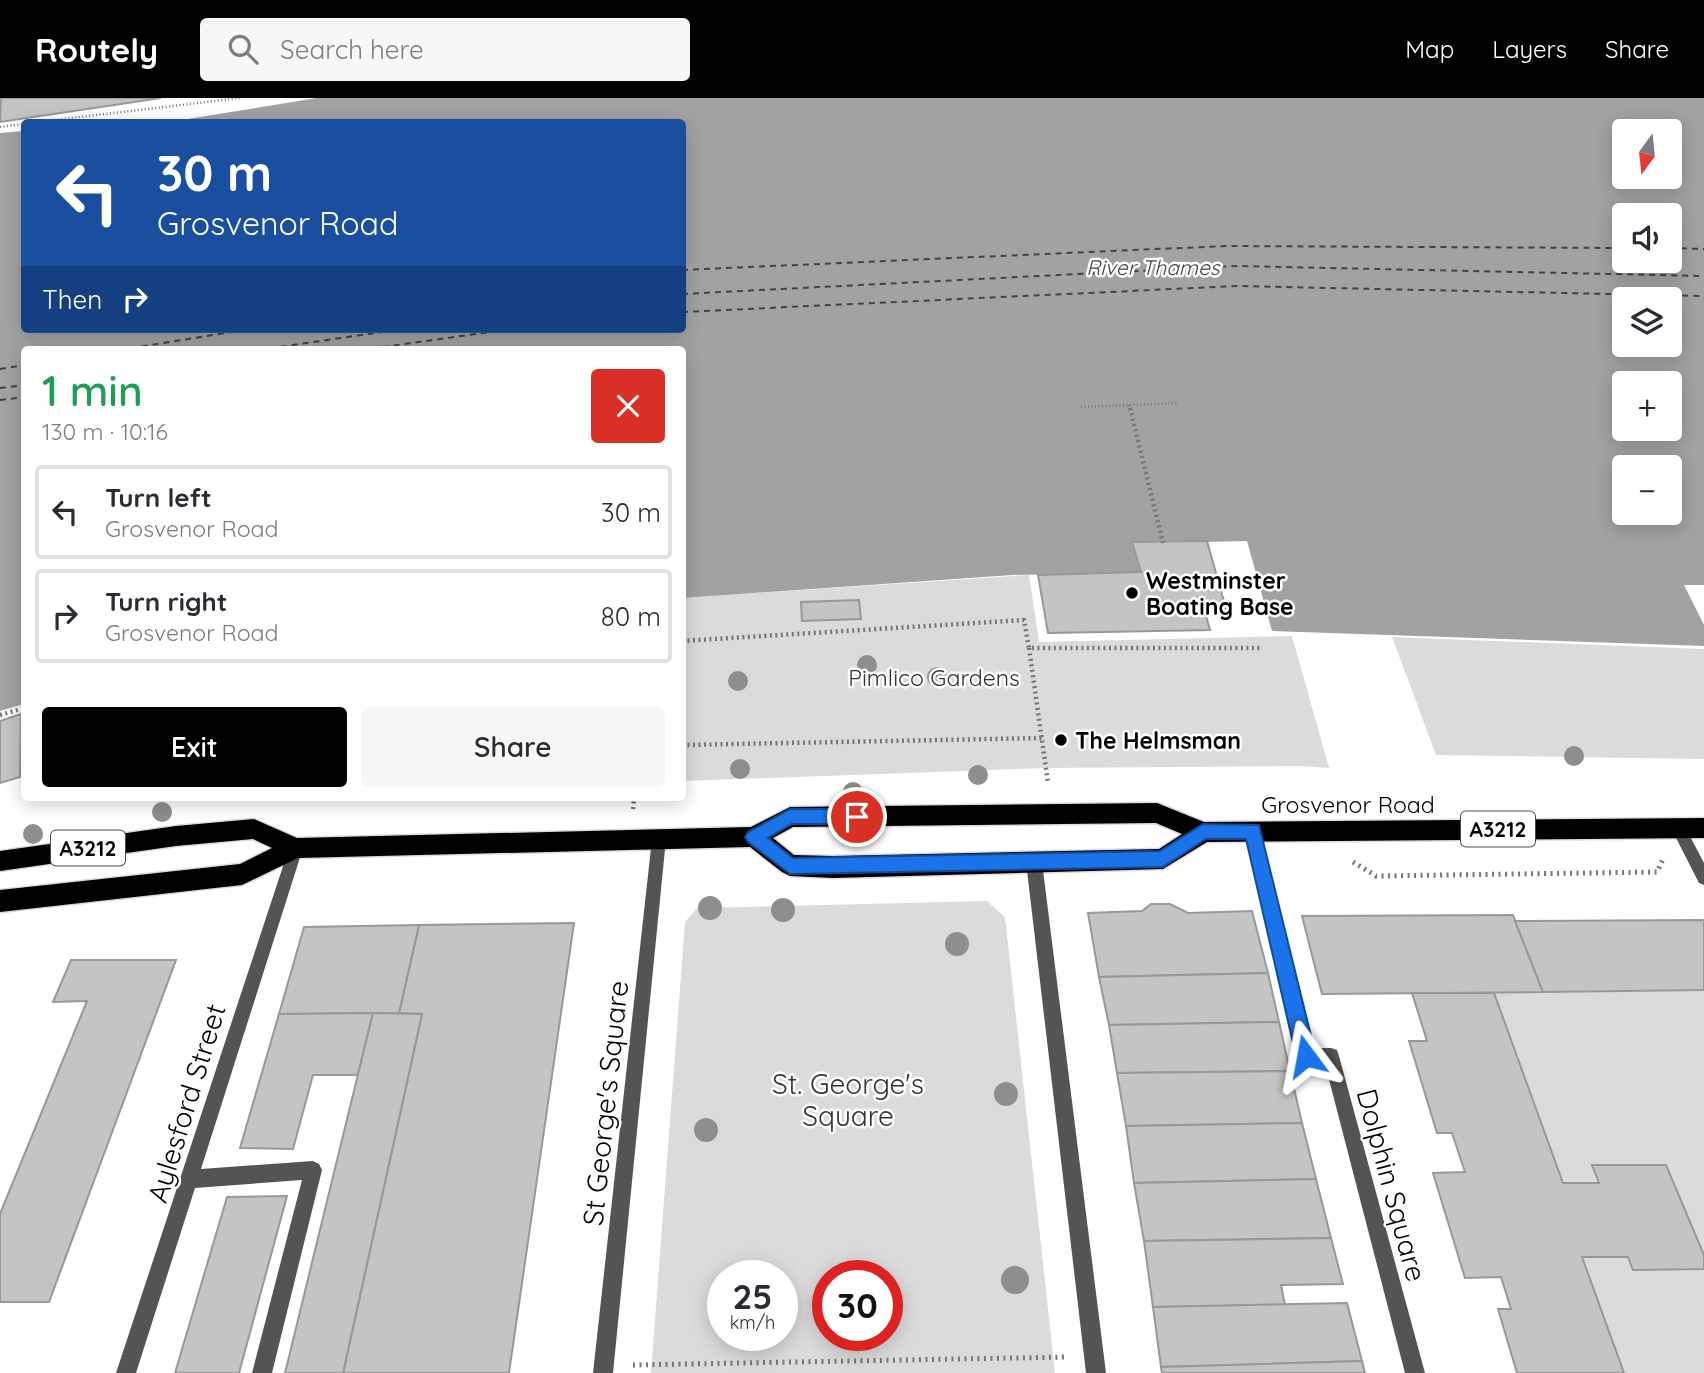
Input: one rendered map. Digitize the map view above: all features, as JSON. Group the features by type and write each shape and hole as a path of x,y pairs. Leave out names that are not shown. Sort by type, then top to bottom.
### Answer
{"highway":[{"name":"Grosvenor Road","path":"0,901 242,874 296,848 754,837 790,817 1157,813 1203,832 1704,828"},
{"name":"Grosvenor Road","path":"0,861 176,835 254,829 296,848"},
{"path":"754,837 790,866 1163,859 1203,832"}],"street":[{"path":"1678,828 1704,878"},
{"name":"Dolphin Square","path":"1253,831 1306,1056 1331,1056 1415,1373"},
{"name":"St George's Square","path":"603,1369 659,839"},
{"name":"Aylesford Street","path":"126,1373 191,1179 274,909 296,848"},
{"path":"1034,862 1095,1365"},
{"path":"191,1179 313,1170 262,1373"}],"path":[{"path":"62,119 240,98"},
{"path":"0,127 21,124"},
{"path":"1081,407 1179,403"},
{"path":"1129,405 1163,543"},
{"path":"686,641 1024,621 1051,813"},
{"path":"1029,648 1263,648"},
{"path":"0,715 21,709"},
{"path":"686,746 1042,738"},
{"path":"1342,856 1376,876 1657,872 1678,828"},
{"path":"603,1369 1095,1365"}],"green space":[{"name":"Pimlico Gardens","path":"1029,575 1039,642 1292,636 1329,768 1047,768 686,781 686,598"},
{"path":"1392,637 1704,649 1704,759 1436,755"},
{"name":"St. George's Square","path":"987,901 1005,917 1055,1373 651,1373 685,922 697,908"},
{"path":"1704,990 1704,1255 1666,1165 1593,1165 1599,1183 1563,1183 1494,993"},
{"path":"1582,1257 1628,1257 1633,1270 1704,1269 1704,1373 1624,1373"}],"water":[{"name":"River Thames","path":"317,98 1704,98 1704,585 1684,585 1704,625 1704,646 1272,631 1247,541 1163,543 1141,572 1012,575 686,598 686,346 21,346 21,705 0,711 0,133 21,131 21,333 686,333 686,119 188,119"}],"building":[{"path":"1,98 161,98 0,122"},
{"name":"Westminster Boating Base","path":"1207,541 1227,612 1205,612 1210,630 1048,633 1038,575 1141,572 1132,542"},
{"path":"859,600 861,619 802,621 801,602"},
{"path":"21,714 20,777 0,783 0,721"},
{"path":"1151,904 1170,904 1188,913 1252,911 1268,973 1099,977 1088,913 1142,911"},
{"path":"1513,915 1543,992 1322,994 1302,916"},
{"path":"1704,920 1704,990 1543,992 1515,921"},
{"path":"574,923 509,1373 343,1373 422,1014 399,1013 419,925"},
{"path":"419,925 399,1013 279,1014 304,927"},
{"path":"71,960 176,960 49,1302 0,1302 0,1214 87,1001 53,1002"},
{"path":"1268,973 1279,1022 1109,1025 1099,977"},
{"path":"1412,993 1494,993 1563,1183 1599,1183 1592,1165 1666,1165 1704,1255 1704,1269 1633,1270 1628,1257 1582,1257 1624,1373 1517,1373 1498,1309 1511,1309 1501,1277 1465,1278 1433,1173 1465,1172 1452,1133 1437,1133 1409,1041 1427,1041"},
{"path":"373,1013 358,1075 313,1075 293,1149 240,1148 279,1014"},
{"path":"373,1013 422,1014 343,1373 285,1373"},
{"path":"1279,1022 1290,1071 1117,1073 1109,1025"},
{"path":"1290,1071 1302,1123 1126,1126 1117,1073"},
{"path":"1302,1123 1316,1179 1134,1183 1126,1126"},
{"path":"1316,1179 1331,1238 1144,1241 1134,1183"},
{"path":"287,1196 239,1373 175,1373 227,1197"},
{"path":"1331,1238 1343,1284 1281,1285 1285,1305 1153,1307 1144,1241"},
{"path":"1347,1303 1362,1361 1161,1367 1153,1307"},
{"path":"1362,1361 1365,1373 1162,1373 1161,1367"}],"ferry route":[{"path":"686,270 1225,246 1612,248"},
{"path":"1682,248 1704,249"},
{"path":"686,294 1237,266 1704,276"},
{"path":"686,312 1237,286 1704,296"},
{"path":"145,346 225,333"},
{"path":"286,346 375,333"},
{"path":"390,346 483,333"},
{"path":"0,369 21,366"},
{"path":"0,388 21,385"},
{"path":"0,400 21,397"}],"place":[{"name":"Westminster Boating Base","path":"1132,593"},
{"name":"The Helmsman","path":"1061,740"}],"route":[{"path":"857,817 787,817 754,837 790,866 833,866 1163,859 1203,832 1253,831 1306,1056"}]}
